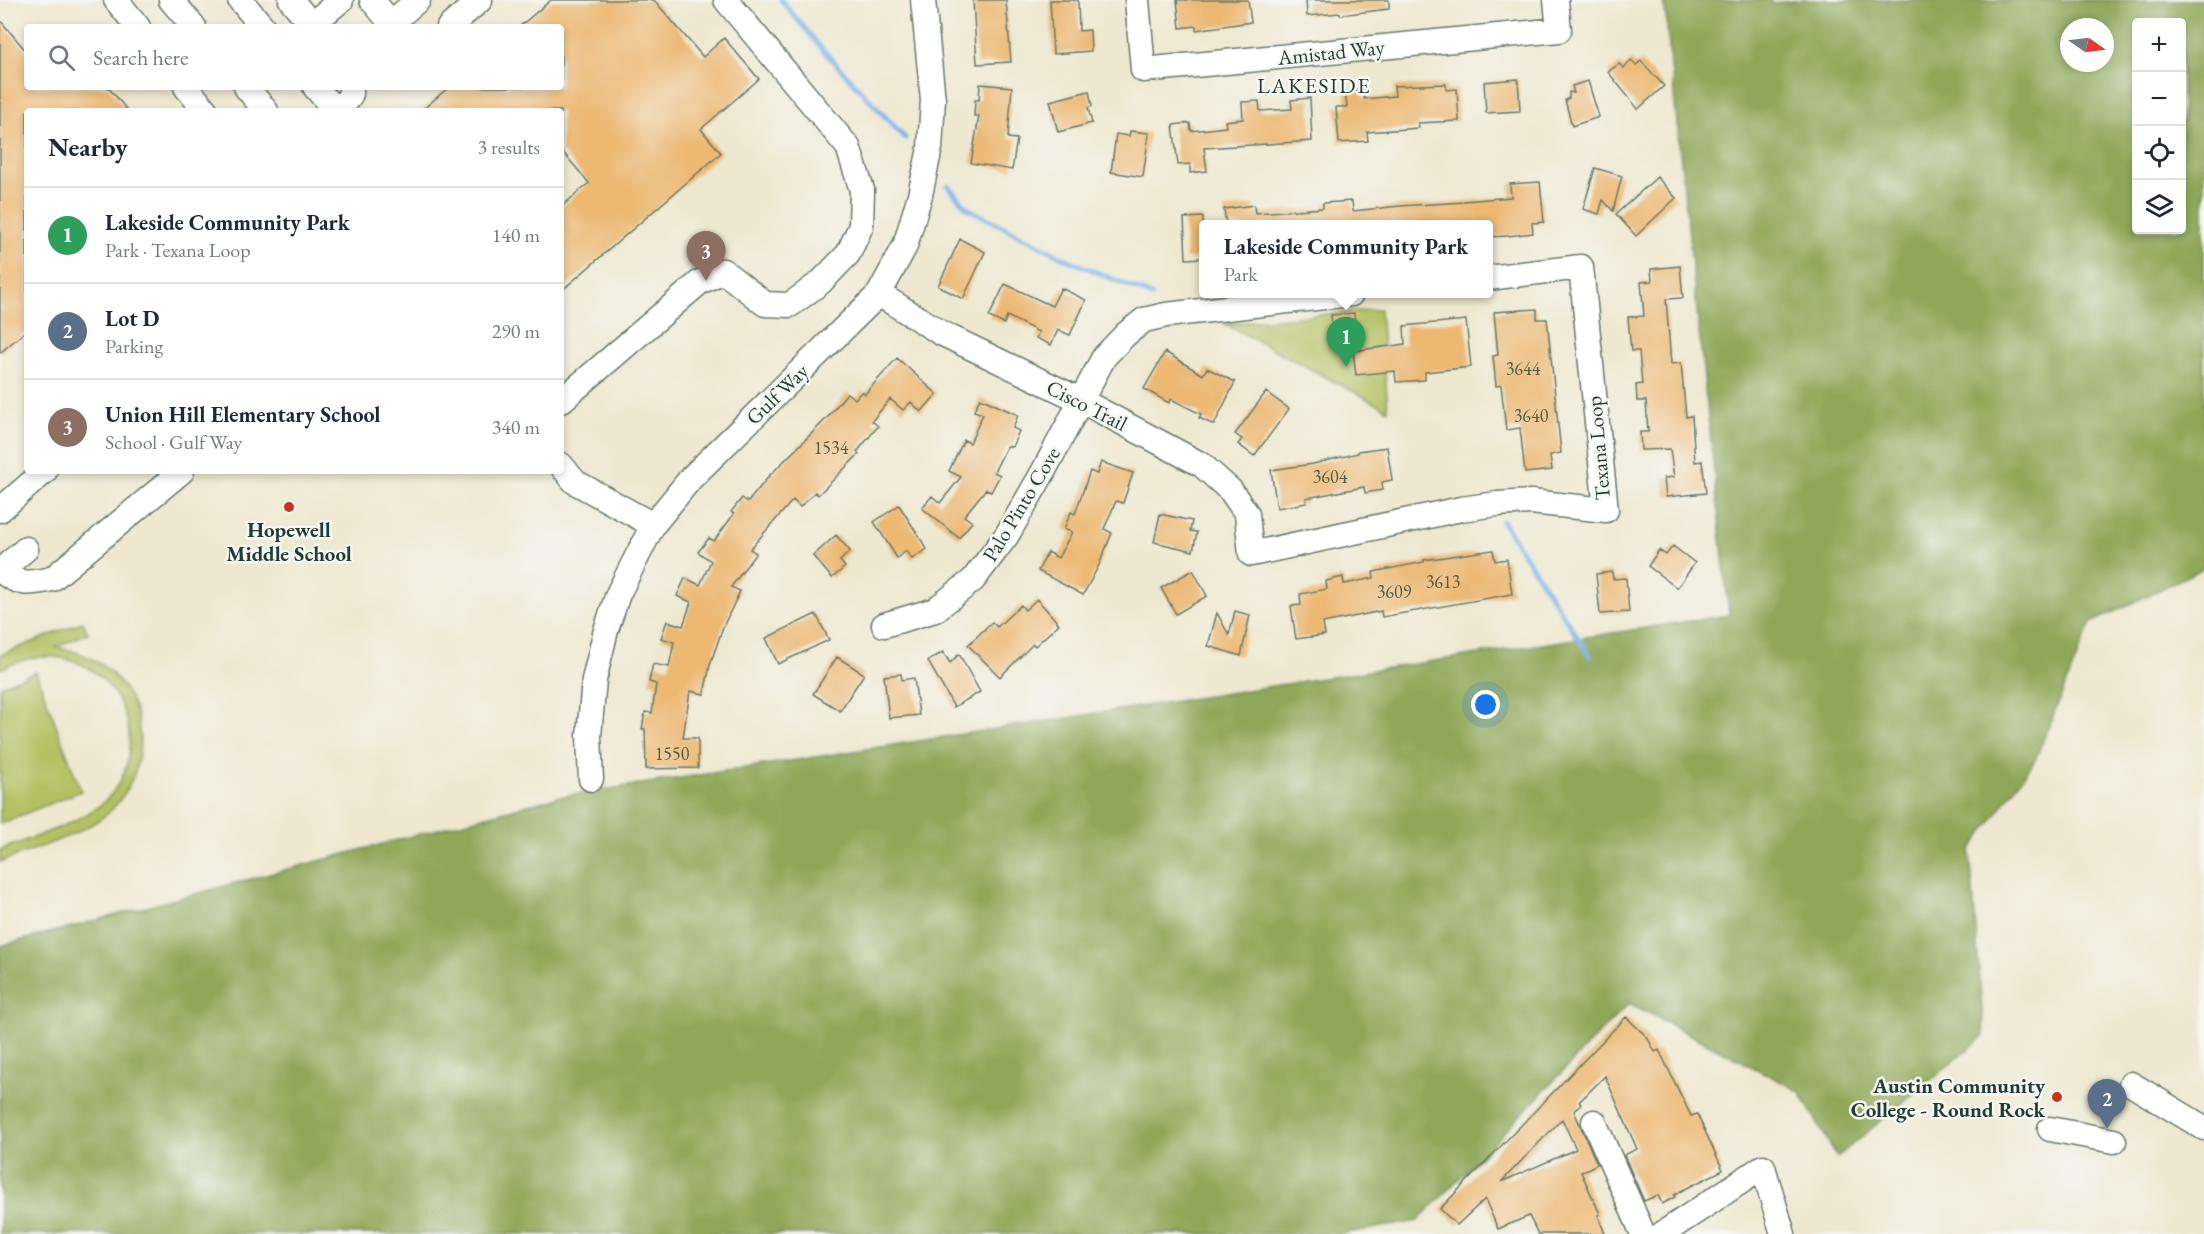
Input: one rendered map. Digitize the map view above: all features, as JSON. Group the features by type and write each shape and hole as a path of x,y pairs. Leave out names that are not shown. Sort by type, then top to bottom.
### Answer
{"street":[{"path":"116,0 136,24"},
{"path":"171,0 191,24"},
{"path":"240,0 260,24"},
{"path":"291,0 311,24"},
{"path":"315,24 341,0"},
{"path":"372,0 393,24"},
{"path":"395,24 418,0"},
{"path":"452,24 480,0"},
{"path":"564,398 700,282 723,271 765,304 790,305 821,282 848,254 861,226 862,190 848,147 726,0"},
{"name":"Gulf Way","path":"591,779 589,736 593,691 606,630 618,594 653,525 691,478 879,294 904,246 921,195 930,148 933,100 923,0"},
{"name":"Amistad Way","path":"1137,0 1143,70 1559,30 1556,0"},
{"path":"188,90 204,108"},
{"path":"248,90 264,108"},
{"path":"318,90 335,108"},
{"path":"340,108 351,94 351,90"},
{"name":"Texana Loop","path":"1251,554 1461,509 1497,504 1531,502 1605,510 1581,267 1493,277"},
{"name":"Cisco Trail","path":"879,294 941,333 1080,400 1185,455 1216,476 1231,491 1246,514 1251,554"},
{"path":"1080,400 1104,357 1126,334 1144,320 1166,315 1316,298"},
{"name":"Palo Pinto Cove","path":"884,625 935,610 973,580 1007,535 1080,400"},
{"path":"564,469 575,482 653,525"},
{"path":"0,510 42,474"},
{"path":"26,549 0,571 12,580 28,584 52,579 178,474"},
{"path":"2131,1084 2204,1128"},
{"path":"1594,1122 1643,1234"},
{"path":"2050,1129 2114,1141"},
{"path":"1662,1234 1763,1167 1783,1234"}],"green space":[{"path":"1664,0 1771,0 1772,3 1800,0 2204,0 2204,568 2091,623 2035,760 1970,851 1984,1036 1837,1157 1799,1091 1629,1003 1418,1221 1340,1234 0,1234 0,946 558,797 1729,615"},
{"path":"1380,309 1388,410 1225,324"},
{"path":"83,622 88,633 56,647 80,653 102,665 118,680 130,698 137,717 140,738 133,778 122,797 98,821 72,835 0,862 0,850 56,829 85,815 107,799 121,780 128,759 129,737 125,715 116,695 102,678 84,666 54,657 31,659 0,669 0,655"},
{"path":"36,672 81,791 0,824 0,686"}],"building":[{"path":"551,0 654,0 703,57 724,38 759,79 701,129 721,153 564,288 564,204 589,183 564,154 564,108 424,108 446,90 564,90 564,24 523,24"},
{"path":"973,0 1006,0 1011,62 977,64"},
{"path":"1050,0 1078,0 1079,31 1090,30 1091,51 1053,54"},
{"path":"1177,0 1248,0 1251,22 1196,30 1196,26 1180,28"},
{"path":"1306,0 1389,0 1389,9 1340,15 1340,13 1307,16"},
{"path":"0,20 24,48 24,90 110,90 126,108 24,108 24,333 0,353"},
{"path":"1631,60 1636,65 1641,61 1664,86 1638,109 1608,72 1619,64 1624,68"},
{"path":"1518,79 1520,111 1486,113 1484,82"},
{"path":"1588,81 1599,117 1572,126 1565,100 1569,98 1569,92 1574,93 1572,86"},
{"path":"980,84 1012,87 1008,138 1017,139 1012,170 971,163 979,116 974,116 975,100 979,100"},
{"path":"1446,84 1446,90 1457,89 1459,121 1418,123 1419,128 1367,132 1368,141 1339,143 1336,107 1347,107 1345,92 1364,90 1364,99 1395,96 1394,86"},
{"path":"1089,91 1092,106 1088,108 1092,123 1058,132 1050,101"},
{"path":"1310,98 1312,141 1204,148 1207,171 1190,173 1190,164 1178,165 1173,125 1190,123 1191,131 1226,127 1225,121 1243,119 1242,102 1259,101 1260,111 1292,109 1291,100"},
{"path":"1130,131 1149,133 1143,177 1111,172 1116,134 1129,136"},
{"path":"1595,168 1622,176 1613,211 1603,200 1599,214 1583,209"},
{"path":"1657,177 1676,198 1636,236 1616,214"},
{"path":"1540,182 1544,222 1532,223 1533,233 1493,237 1493,220 1225,220 1224,209 1254,205 1255,213 1323,208 1323,203 1352,201 1353,211 1464,202 1511,197 1510,184"},
{"path":"1203,217 1203,220 1199,220 1199,258 1186,259 1184,218"},
{"path":"960,239 985,252 963,299 938,286"},
{"path":"1680,266 1683,298 1666,299 1671,364 1681,363 1686,417 1692,416 1695,462 1702,461 1706,493 1666,497 1664,478 1674,477 1670,449 1641,450 1640,432 1648,432 1646,401 1637,401 1636,385 1642,384 1639,351 1631,351 1628,317 1644,316 1641,282 1652,281 1651,269"},
{"path":"1005,284 1052,306 1061,288 1086,300 1070,335 1058,330 1051,345 1036,338 1039,332 1007,316 1004,324 989,317"},
{"path":"1537,309 1537,319 1547,319 1561,453 1550,455 1552,470 1525,473 1520,428 1506,430 1501,385 1496,386 1493,356 1498,355 1494,312"},
{"path":"1354,313 1356,335 1333,337 1331,315"},
{"path":"1466,320 1471,367 1425,372 1425,380 1396,382 1395,371 1356,375 1353,351 1405,344 1404,326"},
{"path":"1165,352 1203,375 1207,368 1235,382 1214,425 1199,418 1201,414 1171,399 1169,403 1144,389"},
{"path":"897,358 937,394 921,412 911,402 903,410 890,399 872,421 878,426 857,452 859,454 818,495 815,492 800,507 793,500 750,549 756,553 731,587 740,591 723,627 710,665 704,694 690,691 683,738 698,738 698,768 646,769 645,729 642,729 645,712 652,713 656,684 649,682 653,664 669,667 674,642 661,638 667,621 683,626 691,602 677,596 685,578 700,585 711,561 698,552 709,538 714,541 734,514 731,512 742,498 748,502 769,476 827,418 847,393 855,399 862,391 865,394"},
{"path":"1266,392 1289,409 1254,456 1238,444 1242,439 1235,434"},
{"path":"980,398 1018,415 1013,428 1019,431 1012,447 1007,446 994,472 1000,475 991,492 986,489 964,516 972,522 959,538 922,508 932,496 940,503 961,477 949,471 964,440 970,443 983,414 974,411"},
{"path":"1387,447 1392,480 1382,482 1383,490 1365,493 1364,487 1306,498 1307,503 1277,508 1271,470 1313,464 1358,453 1358,451"},
{"path":"1101,462 1133,473 1123,503 1116,501 1104,529 1112,533 1083,595 1038,571 1048,552 1058,558 1072,532 1064,529 1071,512 1075,514 1090,471 1097,474"},
{"path":"899,505 927,549 912,559 906,551 897,558 874,522"},
{"path":"1160,514 1192,521 1190,531 1197,532 1193,551 1154,542"},
{"path":"836,535 850,551 840,561 845,567 832,578 813,556"},
{"path":"1673,546 1695,563 1677,588 1648,566 1659,550 1666,555"},
{"path":"1493,550 1495,561 1507,559 1512,594 1382,617 1381,611 1323,623 1325,635 1296,639 1291,606 1301,605 1300,594 1327,589 1326,581 1343,577 1344,584 1374,578 1373,572 1424,562 1424,560"},
{"path":"1193,570 1207,596 1176,614 1161,588"},
{"path":"1612,572 1613,579 1626,578 1629,612 1600,614 1596,574"},
{"path":"1037,599 1059,624 1035,646 1033,644 1000,677 968,645 992,622 997,627 1021,605 1025,610"},
{"path":"1235,611 1250,615 1241,656 1208,646 1217,613 1229,635"},
{"path":"816,614 829,640 778,664 766,638"},
{"path":"943,652 950,663 959,654 980,692 954,707 928,661"},
{"path":"837,657 864,674 840,711 813,694"},
{"path":"901,674 902,680 914,678 919,715 889,718 884,676"},
{"path":"1626,1017 1647,1037 1655,1052 1659,1050 1691,1116 1697,1114 1723,1170 1674,1195 1675,1197 1662,1204 1658,1195 1644,1201 1624,1155 1637,1149 1605,1076 1579,1102 1581,1104 1574,1111 1597,1164 1581,1172 1600,1214 1598,1215 1605,1234 1538,1234 1529,1216 1498,1229 1485,1199 1457,1225 1440,1209","holes":["1562,1119 1576,1149 1501,1182"]}],"waterway":[{"path":"781,0 823,50 905,138"},
{"path":"948,186 967,208 1064,258 1152,296"},
{"path":"1502,521 1590,656"}],"place":[{"name":"Union Hill Elementary School","path":"706,281"},
{"name":"Lakeside Community Park","path":"1346,367"},
{"name":"Hopewell Middle School","path":"289,507"},
{"name":"Austin Community College - Round Rock","path":"2057,1097"},
{"name":"Lot D","path":"2107,1129"}],"district":[{"name":"LAKESIDE","path":"1314,85"}]}
